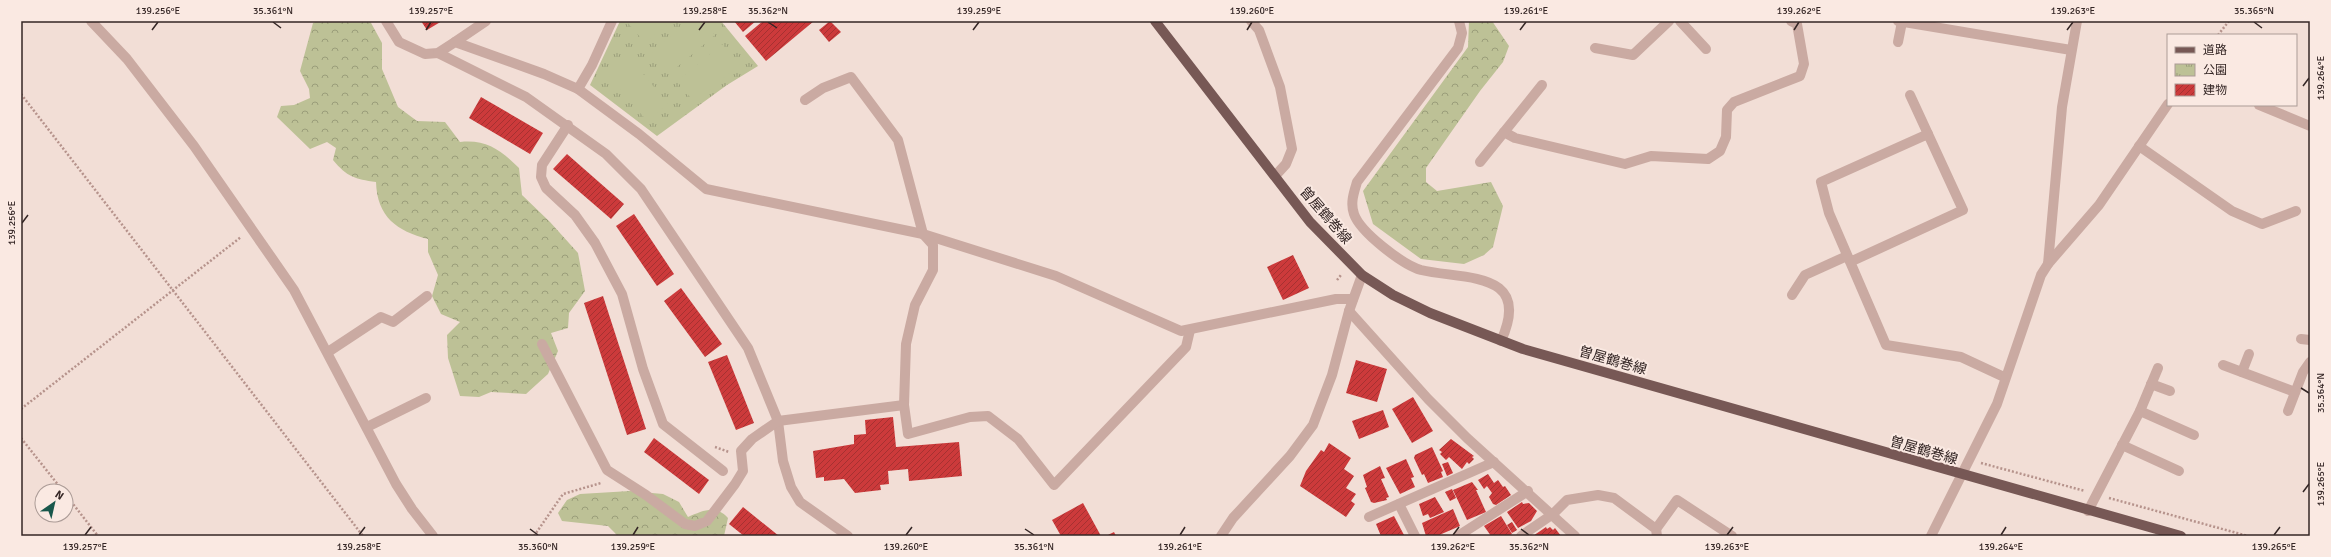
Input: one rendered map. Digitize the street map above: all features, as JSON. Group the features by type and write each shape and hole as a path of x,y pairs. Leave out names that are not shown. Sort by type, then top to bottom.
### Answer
{"main road":[{"name":"曽屋鶴巻線","path":"1155,21 1310,222 1362,275 1393,295 1430,313 1523,349 1960,475 2181,536"}],"street":[{"path":"91,21 141,78 194,146 294,290 328,352 396,484 412,509 433,536"},
{"path":"386,21 399,42 425,54 438,53 486,21"},
{"path":"578,90 592,65 612,21"},
{"path":"1251,21 1259,30 1280,87 1292,149 1286,164 1275,176"},
{"path":"1459,21 1462,33 1458,48 1358,182 1352,198 1354,214 1362,229 1407,264 1420,269 1474,276 1488,280 1499,287 1508,301 1509,323 1501,341"},
{"path":"1595,48 1633,55 1669,21"},
{"path":"1680,21 1706,49"},
{"path":"1504,132 1514,138 1625,164 1651,156 1708,158 1720,151 1726,137 1727,110 1734,102 1800,76 1804,64 1797,24 1791,21"},
{"path":"1898,42 1900,21 2072,50"},
{"path":"2048,264 2062,107 2077,21"},
{"path":"455,42 544,74 578,90 639,134 706,189 923,234 1056,276 1181,331 1336,299 1353,299"},
{"path":"438,53 526,97 606,154 641,189 748,348 778,421 783,461 791,487 800,502 848,536"},
{"path":"805,100 823,88 851,77 898,140 923,234 933,245 933,270 915,305 906,344 904,405 908,434 970,418 988,416 1018,439 1054,485 1186,347 1190,330"},
{"path":"1480,162 1542,85"},
{"path":"1792,294 1805,274 1849,259 1963,210 1910,94"},
{"path":"1931,536 1960,475 1970,460 1997,404 2004,377 2041,275 2048,264 2099,205 2167,105"},
{"path":"2260,106 2310,126"},
{"path":"568,126 542,165 541,177 546,188 575,215 595,243 622,294 643,369 663,424 723,470"},
{"path":"1928,134 1821,182 1829,213 1886,345 1961,357 2004,377"},
{"path":"2139,146 2232,211 2262,224 2296,211"},
{"path":"1221,536 1233,518 1290,456 1313,426 1332,375 1349,311 1362,275"},
{"path":"328,352 381,317 393,322 427,296"},
{"path":"1349,311 1428,399 1467,438 1528,491 1575,536"},
{"path":"542,344 607,470 646,495 685,524 695,526 706,522 743,471 740,451 752,439 778,421 904,405"},
{"path":"2242,372 2249,354"},
{"path":"2288,412 2303,372 2310,362"},
{"path":"2223,365 2295,392"},
{"path":"2088,511 2140,410 2158,368"},
{"path":"2151,384 2170,391"},
{"path":"367,427 426,398"},
{"path":"2140,410 2194,435"},
{"path":"2122,445 2179,471"},
{"path":"1370,517 1494,462"},
{"path":"1458,536 1528,491"},
{"path":"1521,536 1553,514 1567,500 1598,495 1614,498 1657,532 1677,500 1732,536"},
{"path":"1399,504 1415,536"}],"path":[{"path":"2219,34 2229,21"},
{"path":"21,94 363,536"},
{"path":"21,409 174,291 251,229"},
{"path":"1337,280 1341,275"},
{"path":"21,438 57,483"},
{"path":"1975,461 2248,536"},
{"path":"534,536 563,494 591,487 598,482 604,483"},
{"path":"74,505 98,536"}],"green space":[{"path":"318,21 370,21 382,43 382,69 398,107 417,121 445,122 460,142 478,142 485,144 506,156 519,168 522,195 550,222 578,253 585,291 569,313 568,328 551,333 558,351 548,374 526,394 491,392 479,397 460,396 448,358 447,335 460,322 441,314 432,296 438,275 428,252 428,239 407,232 391,221 380,205 376,182 362,180 347,174 333,160 336,148 327,142 310,149 277,117 281,106 294,105 310,98 309,89 300,71 313,23"},
{"path":"620,21 721,21 758,66 727,85 657,136 590,85"},
{"path":"672,21 645,43 627,22"},
{"path":"689,21 704,21 715,35 670,73 652,52"},
{"path":"1469,21 1492,21 1509,46 1503,62 1480,91 1426,168 1426,182 1437,191 1491,182 1503,206 1493,247 1484,255 1464,264 1421,259 1373,224 1363,191 1468,47"},
{"path":"722,44 740,65 694,102 677,81"},
{"path":"630,58 668,104 647,121 609,76"},
{"path":"630,491 663,494 679,502 688,517 709,510 718,511 728,518 724,536 618,536 608,526 562,521 558,513 567,500 580,494"}],"building":[{"path":"421,21 442,21 427,30"},
{"path":"734,21 756,21 743,32"},
{"path":"763,21 814,21 766,61 745,36"},
{"path":"830,21 841,32 829,42 819,30"},
{"path":"481,97 543,133 530,154 469,118"},
{"path":"567,154 624,204 611,219 553,169"},
{"path":"634,214 674,274 657,286 616,226"},
{"path":"1293,255 1309,288 1283,300 1267,267"},
{"path":"681,288 722,344 705,357 664,301"},
{"path":"603,296 646,429 627,435 584,303"},
{"path":"727,355 754,423 736,430 708,362"},
{"path":"1356,360 1387,369 1377,402 1346,393"},
{"path":"1413,397 1433,431 1412,443 1392,409"},
{"path":"1383,410 1389,427 1359,439 1352,421"},
{"path":"893,417 896,447 959,442 962,476 909,481 908,469 888,471 889,484 880,485 881,490 855,493 844,479 824,481 824,477 816,478 813,451 854,444 854,435 866,434 865,420"},
{"path":"654,438 709,480 699,494 644,452"},
{"path":"1451,439 1474,456 1472,457 1474,459 1469,464 1467,462 1462,469 1449,457 1446,460 1440,454 1442,452 1439,450"},
{"path":"1329,443 1351,458 1344,469 1354,476 1346,488 1356,494 1351,501 1355,504 1346,517 1300,486 1306,471 1321,450 1324,452"},
{"path":"1432,447 1443,471 1441,472 1443,477 1428,483 1424,474 1422,475 1414,458 1415,455"},
{"path":"1406,459 1414,477 1411,478 1415,487 1400,494 1386,468"},
{"path":"1448,462 1453,473 1447,476 1442,464"},
{"path":"1380,466 1385,478 1381,479 1389,497 1386,498 1387,500 1374,503 1371,502 1365,488 1367,487 1363,475"},
{"path":"1488,474 1494,483 1498,480 1503,487 1505,486 1511,495 1496,505 1493,504 1489,497 1492,493 1487,486 1484,489 1478,480"},
{"path":"1472,482 1478,490 1476,490 1486,512 1467,520 1453,490"},
{"path":"1452,489 1456,498 1450,501 1445,492"},
{"path":"1435,497 1444,512 1430,518 1428,514 1423,516 1419,504"},
{"path":"1522,502 1523,504 1529,503 1537,511 1531,521 1518,528 1507,512"},
{"path":"1083,503 1101,536 1061,536 1052,520"},
{"path":"743,507 779,536 744,536 729,524"},
{"path":"1453,509 1460,526 1437,536 1426,536 1422,523"},
{"path":"1394,516 1404,535 1381,536 1376,524"},
{"path":"1501,516 1512,534 1508,536 1491,536 1484,526"},
{"path":"1512,522 1517,530 1512,533 1507,525"},
{"path":"1546,527 1547,529 1550,527 1553,530 1555,528 1561,536 1533,536"},
{"path":"1114,532 1116,536 1106,536"}]}
